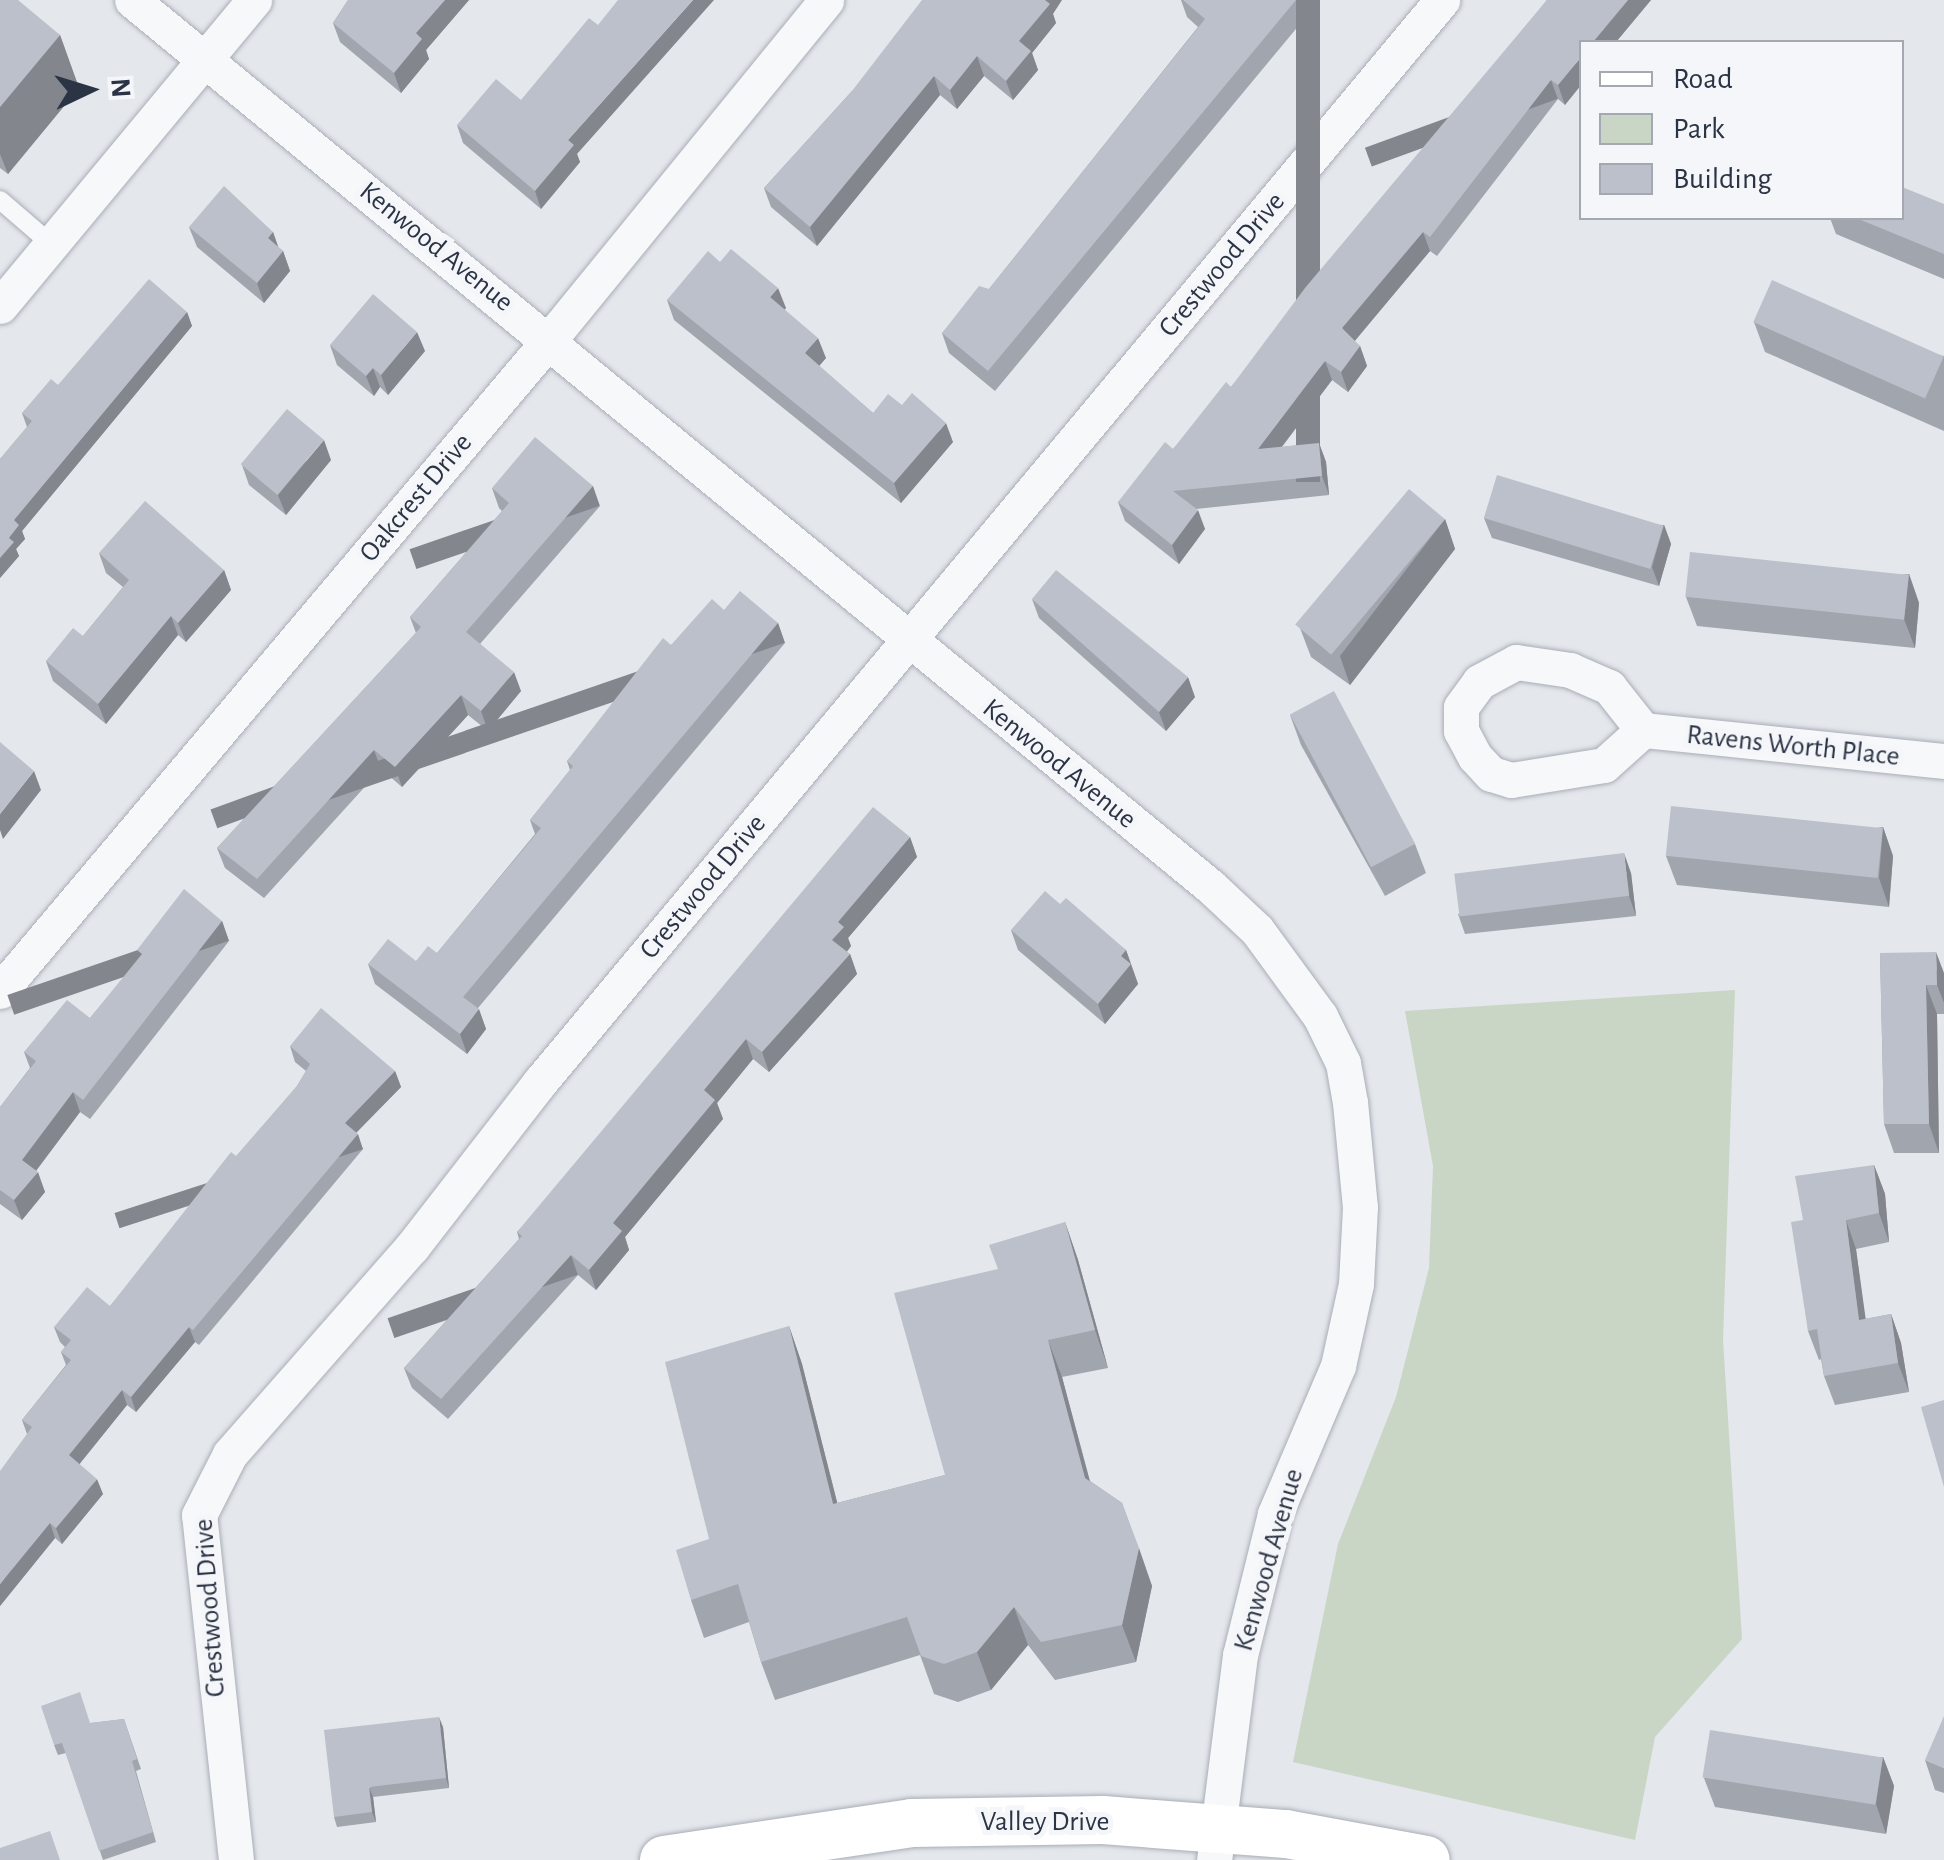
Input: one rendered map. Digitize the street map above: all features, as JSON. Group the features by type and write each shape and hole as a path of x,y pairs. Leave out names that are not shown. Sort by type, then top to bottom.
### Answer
{"street":[{"name":"Kenwood Avenue","path":"132,0 550,339 1257,930 1320,1016 1343,1063 1357,1150 1356,1284 1338,1366 1275,1514 1253,1602 1240,1655 1218,1843"},
{"path":"0,306 254,0"},
{"name":"Oakcrest Drive","path":"0,991 550,339 826,0"},
{"name":"Crestwood Drive","path":"236,1860 199,1515 212,1481 1442,0"},
{"path":"1516,662 1570,670 1609,687 1643,730 1604,765 1511,780 1490,774 1475,757 1461,731 1461,707 1479,682 1516,662"},
{"name":"Ravens Worth Place","path":"1643,730 1944,761"},
{"name":"Valley Drive","path":"664,1860 912,1823 1426,1860"}],"lane":[{"path":"0,200 51,244"}],"green space":[{"path":"1735,990 1723,1340 1742,1639 1655,1737 1635,1840 1293,1762 1338,1544 1396,1397 1429,1268 1433,1166 1405,1011"}],"building":[{"path":"0,0 18,0 60,35 0,107"},
{"path":"348,0 445,0 416,33 422,39 394,73 333,23"},
{"path":"618,0 693,0 568,140 574,145 535,191 457,125 496,79 521,100 589,18 598,25"},
{"path":"922,0 1045,0 1050,4 1019,41 1031,51 1006,81 977,56 950,90 934,76 810,227 764,188 852,91"},
{"path":"1183,0 1296,0 988,371 942,333 979,286 989,289 1205,19"},
{"path":"1547,0 1628,0 1595,40 1579,40 1579,60 1558,85 1551,80 1430,237 1423,232 1342,328 1360,346 1341,372 1325,361 1258,449 1319,443 1322,476 1173,491 1198,510 1172,545 1118,502 1165,442 1173,449 1226,382 1231,387 1305,288"},
{"path":"224,186 273,232 268,238 283,251 257,283 189,227"},
{"path":"1904,188 1944,204 1944,254 1861,220 1904,220"},
{"path":"731,249 778,288 770,297 818,338 805,353 873,413 888,394 902,405 912,393 946,423 894,483 667,300 708,251 720,262"},
{"path":"149,279 187,312 14,520 19,525 9,538 14,542 0,558 0,459 32,421 22,413 51,379 58,385"},
{"path":"1772,280 1944,356 1925,398 1753,322"},
{"path":"373,294 417,332 381,375 373,368 366,376 330,345"},
{"path":"287,409 324,440 277,495 241,464"},
{"path":"535,437 593,486 466,632 514,672 481,711 461,695 395,767 374,750 257,879 217,848 421,627 410,617 509,503 492,488"},
{"path":"1497,475 1663,526 1650,569 1484,518"},
{"path":"1409,489 1445,519 1331,655 1295,625"},
{"path":"145,501 224,570 178,623 171,616 98,704 46,661 73,628 83,636 129,580 99,553"},
{"path":"1690,552 1909,575 1904,620 1685,597"},
{"path":"1056,570 1188,677 1159,712 1032,599"},
{"path":"740,591 778,623 463,997 479,1009 460,1034 368,964 388,939 416,961 428,946 437,953 541,828 530,820 573,766 567,761 663,638 671,645 712,599 724,610"},
{"path":"1334,691 1415,844 1371,867 1290,714"},
{"path":"0,742 34,771 0,814"},
{"path":"1671,806 1883,828 1878,878 1666,856"},
{"path":"873,807 910,837 838,922 844,927 832,940 850,954 762,1052 746,1039 704,1090 715,1100 613,1223 622,1231 589,1270 571,1255 441,1399 404,1368 522,1236 517,1232"},
{"path":"1624,853 1629,896 1460,917 1454,874"},
{"path":"184,889 222,921 83,1100 73,1092 22,1160 38,1172 14,1200 0,1190 0,1107 36,1061 24,1052 67,1000 90,1018 142,954 137,950"},
{"path":"1045,891 1060,904 1066,898 1126,950 1121,956 1131,964 1098,1004 1011,930"},
{"path":"1936,952 1937,985 1926,985 1929,1124 1884,1124 1880,953"},
{"path":"321,1008 395,1071 345,1123 358,1134 193,1330 189,1327 131,1397 122,1390 69,1455 97,1479 56,1528 50,1523 0,1584 0,1471 32,1427 22,1420 71,1360 61,1352 71,1340 54,1327 87,1287 110,1306 231,1152 236,1156 297,1086 310,1064 290,1046"},
{"path":"1874,1165 1879,1213 1846,1220 1859,1320 1891,1314 1898,1363 1824,1376 1817,1329 1808,1331 1791,1222 1803,1220 1795,1176"},
{"path":"1065,1222 1095,1330 1048,1340 1085,1478 1122,1503 1139,1548 1122,1625 1041,1642 1014,1607 977,1652 944,1664 921,1656 907,1617 761,1662 738,1584 691,1600 676,1550 709,1539 665,1362 789,1326 833,1504 945,1475 894,1293 998,1269 989,1245"},
{"path":"1944,1400 1944,1487 1921,1407"},
{"path":"80,1692 90,1723 124,1719 153,1832 99,1851 62,1743 54,1745 41,1706"},
{"path":"1944,1716 1944,1768 1925,1760"},
{"path":"439,1717 446,1778 369,1787 372,1812 334,1817 324,1730"},
{"path":"1710,1730 1883,1757 1875,1805 1702,1777"},
{"path":"50,1831 60,1860 0,1860 0,1848"}]}
